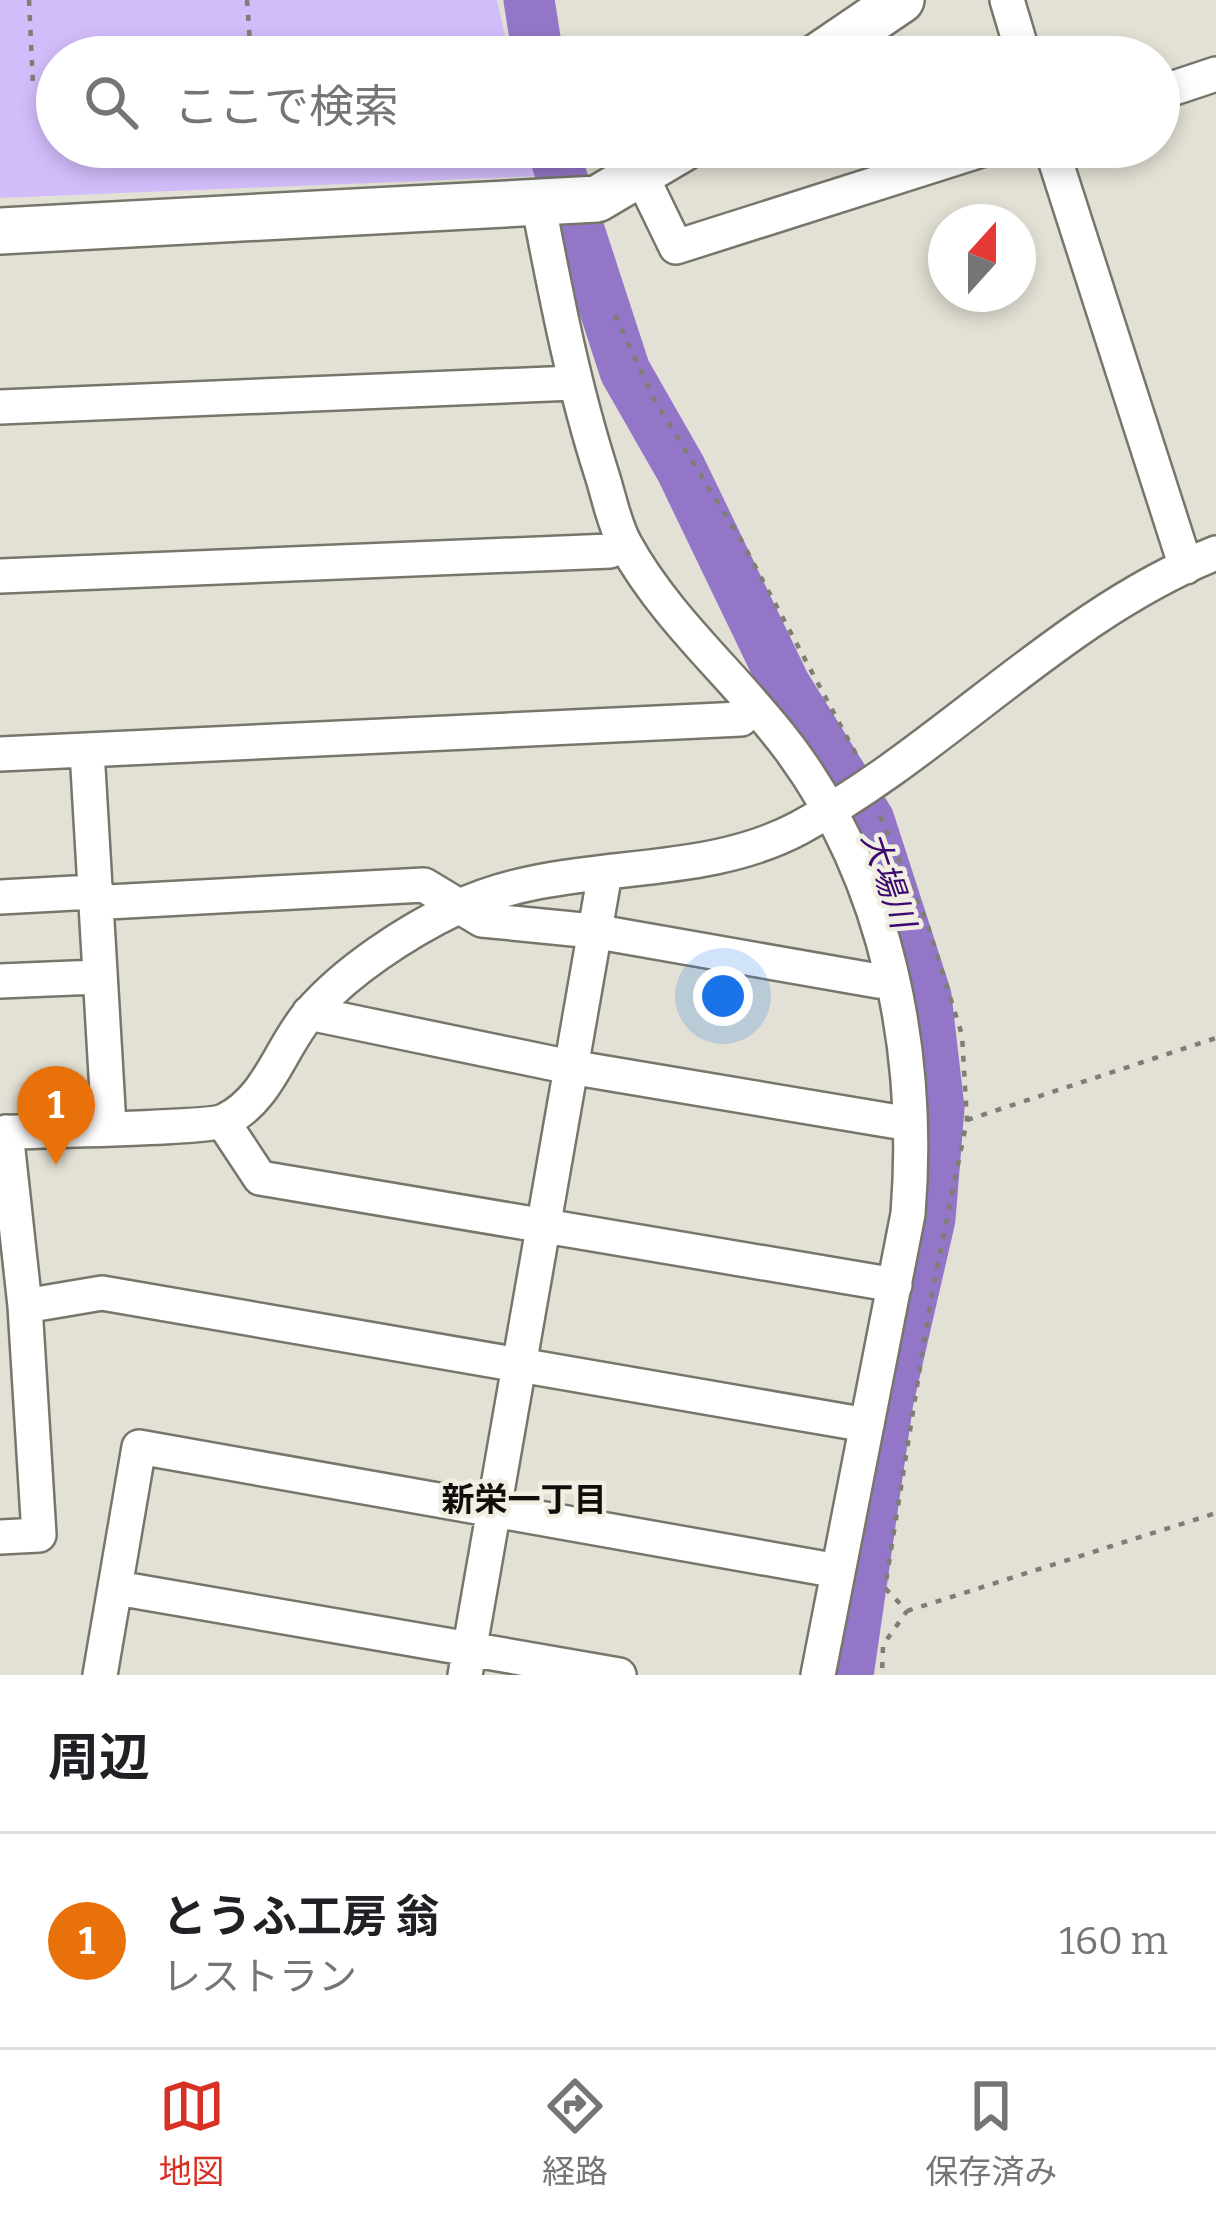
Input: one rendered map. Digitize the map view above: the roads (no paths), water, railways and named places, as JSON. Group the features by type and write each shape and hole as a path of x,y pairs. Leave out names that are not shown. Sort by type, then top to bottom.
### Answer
{"street":[{"path":"848,36 901,0"},
{"path":"1007,0 1018,36"},
{"path":"1180,86 1216,74"},
{"path":"0,231 566,201 654,168"},
{"path":"642,176 676,247 925,168"},
{"path":"0,1537 39,1535 25,1306 3,1132 223,1122 255,1098 309,1013 376,957 457,908 526,883 760,846 846,797 1110,610 1201,560 1059,168"},
{"path":"566,201 573,383 624,543 752,706 846,797 892,978 909,1073 914,1144 908,1214 818,1675"},
{"path":"0,406 573,383"},
{"path":"0,576 610,551 624,543"},
{"path":"0,754 740,719 752,706"},
{"path":"87,751 109,1126"},
{"path":"468,1662 604,873"},
{"path":"0,897 93,892 108,902 424,885 482,920 593,931 878,981 892,978"},
{"path":"0,981 97,976"},
{"path":"309,1013 569,1066 910,1124"},
{"path":"223,1122 260,1178 895,1285"},
{"path":"25,1306 102,1293 867,1425"},
{"path":"100,1675 139,1447 838,1571"},
{"path":"117,1588 468,1662 619,1675"}],"waterway":[{"name":"大場川","path":"529,0 535,36"},
{"name":"大場川","path":"559,168 625,371 681,469 785,685 869,820 926,996 939,1108 930,1219 888,1401 848,1675"}],"place":[{"name":"とうふ工房 翁","path":"56,1165"}],"district":[{"name":"新栄一丁目","path":"524,1500"}]}
